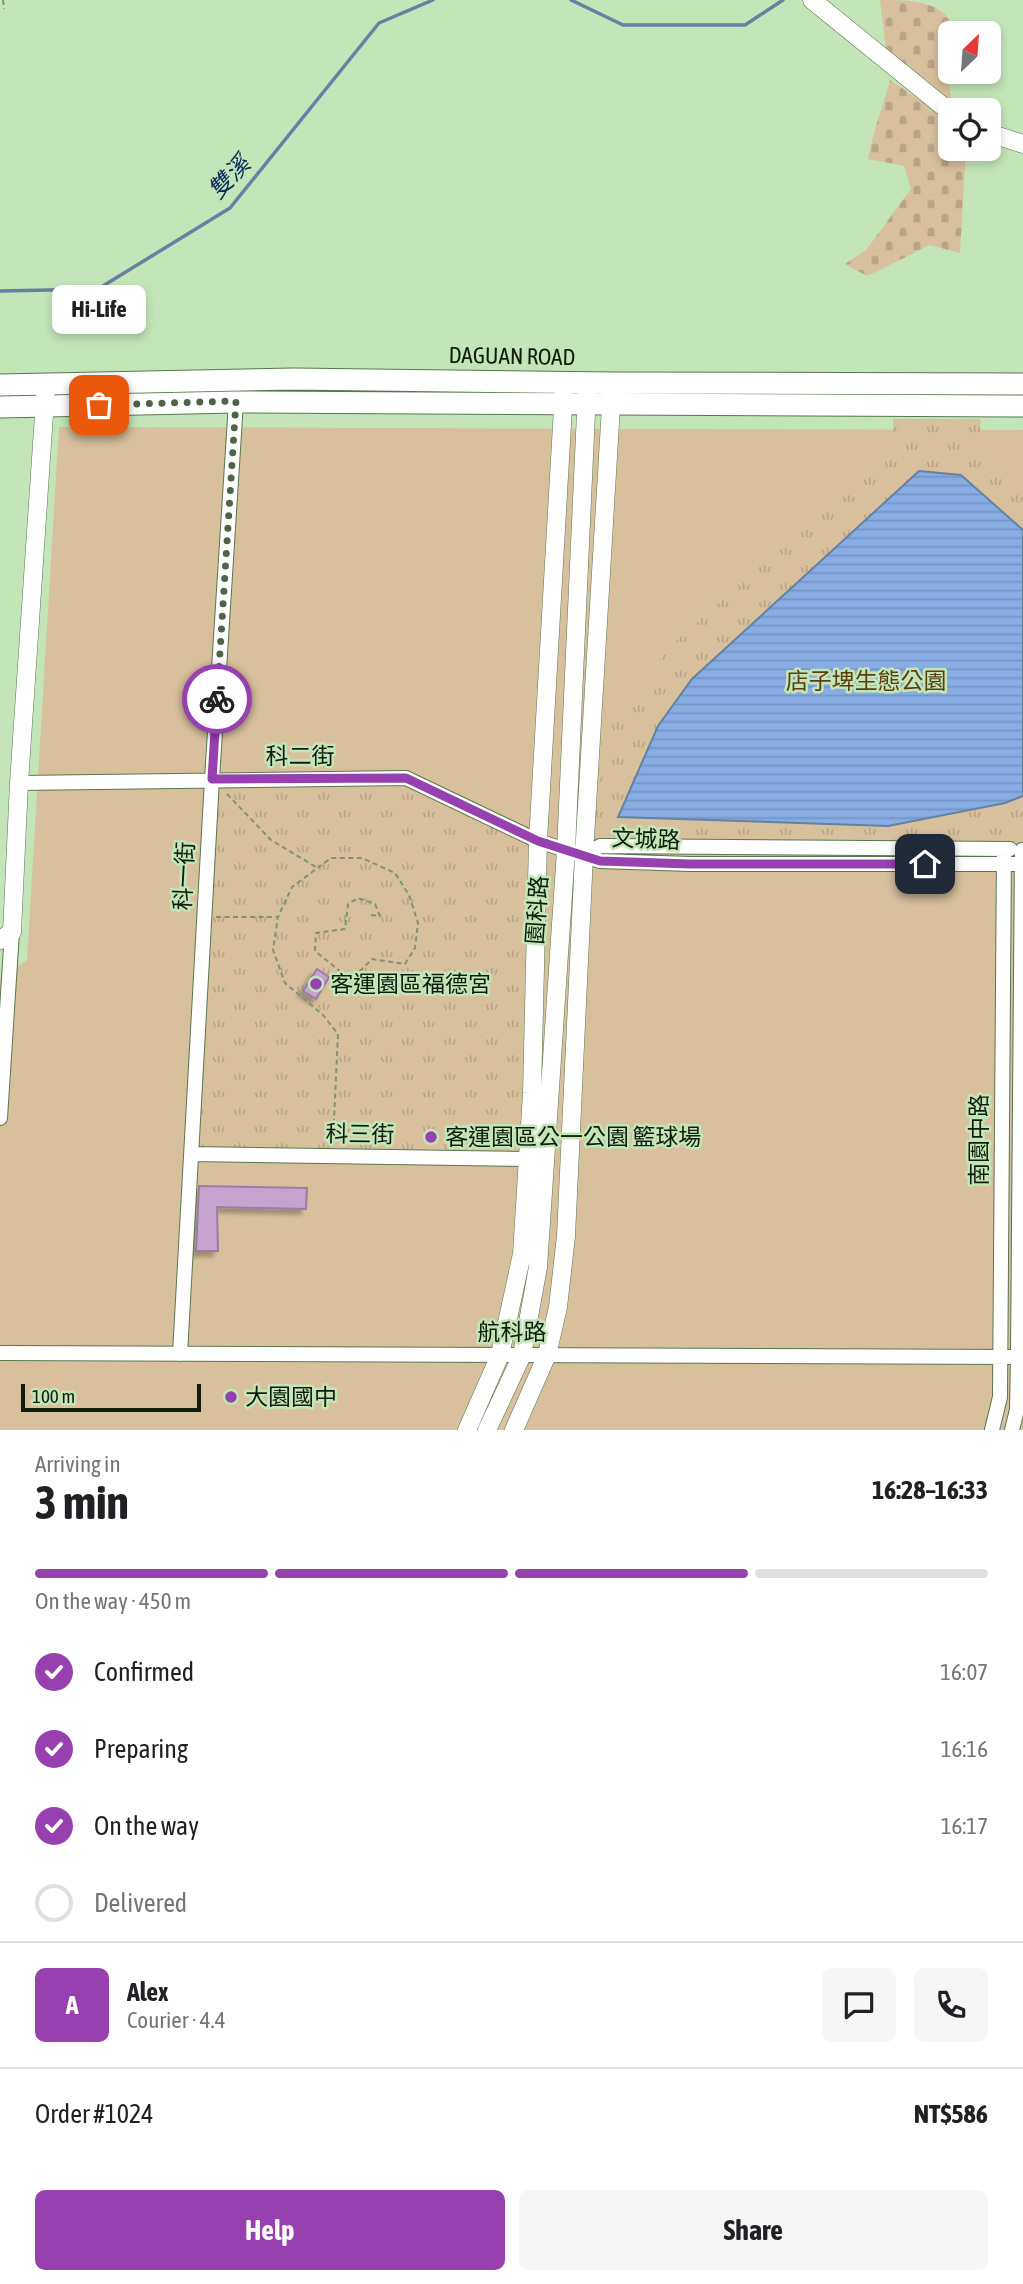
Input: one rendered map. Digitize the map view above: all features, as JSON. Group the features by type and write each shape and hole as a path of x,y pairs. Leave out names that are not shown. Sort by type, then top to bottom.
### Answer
{"main road":[{"name":"DAGUAN ROAD","path":"0,385 294,379 564,393"},
{"name":"DAGUAN ROAD","path":"0,407 1023,384"},
{"name":"DAGUAN ROAD","path":"612,393 1023,406"}],"street":[{"path":"816,3 938,102"},
{"path":"1001,137 1023,144"},
{"path":"0,1118 6,936 46,385"},
{"path":"467,1430 500,1355 522,1254 528,1159 538,841 564,393"},
{"name":"園科路","path":"487,1430 522,1355 538,1267 565,850 587,393"},
{"path":"514,1430 547,1355 558,1307 566,1236 584,855 612,393"},
{"name":"科一街","path":"180,1354 236,401"},
{"name":"科二街","path":"19,783 406,778 538,841 584,855"},
{"name":"文城路","path":"584,855 600,846 1022,857"},
{"name":"南園中路","path":"992,1430 999,1397 1004,856"},
{"name":"南園中路","path":"1012,1430 1017,1410 1021,1357 1022,857"},
{"name":"科三街","path":"191,1154 528,1159"},
{"name":"航科路","path":"0,1353 1021,1357"}],"path":[{"path":"3,0 4,9"},
{"path":"212,779 271,840 317,867"},
{"path":"332,1157 338,1034 323,1015 285,984 273,950 278,916 292,887 331,858 362,858 395,873 409,895 418,923 415,948 405,964 372,959 358,973 346,976 315,951 316,933 345,929 348,904 358,898 375,904 380,916 370,915"},
{"path":"204,917 278,916"}],"green space":[{"path":"880,0 915,2 936,8 951,21 938,21 938,84 949,84 951,98 946,98 886,50"},
{"path":"890,80 938,112 938,161 965,161 960,253 930,245 867,276 845,264 866,250 911,189 904,166 868,159"},
{"name":"店子埤生態公園","path":"893,419 981,419 978,458 1023,486 1023,839 594,836 602,738 668,648 893,448"},
{"path":"59,427 1023,430 1023,1430 0,1430 0,979 27,960"},
{"path":"404,786 524,842 521,1153 197,1149 220,788"}],"water":[{"name":"店子埤生態公園","path":"919,471 961,475 1023,530 1023,796 1005,803 888,826 618,817 658,726 692,679"}],"building":[{"name":"客運園區福德宮","path":"317,969 329,977 316,999 303,991"},
{"path":"199,1186 307,1188 306,1209 217,1207 218,1251 196,1251"}],"waterway":[{"name":"雙溪","path":"0,291 98,289 230,208 379,23 433,0"},
{"name":"雙溪","path":"571,0 623,25 745,25 783,0"}],"way so far":[{"path":"99,405 236,401 217,699"}],"place":[{"name":"Hi-Life","path":"99,405"},
{"name":"客運園區福德宮","path":"316,984"},
{"name":"客運園區公一公園 籃球場","path":"431,1137"},
{"name":"大園國中","path":"231,1397"}],"route":[{"path":"217,699 212,779 406,778 538,841 600,861 690,864 925,864"}]}
